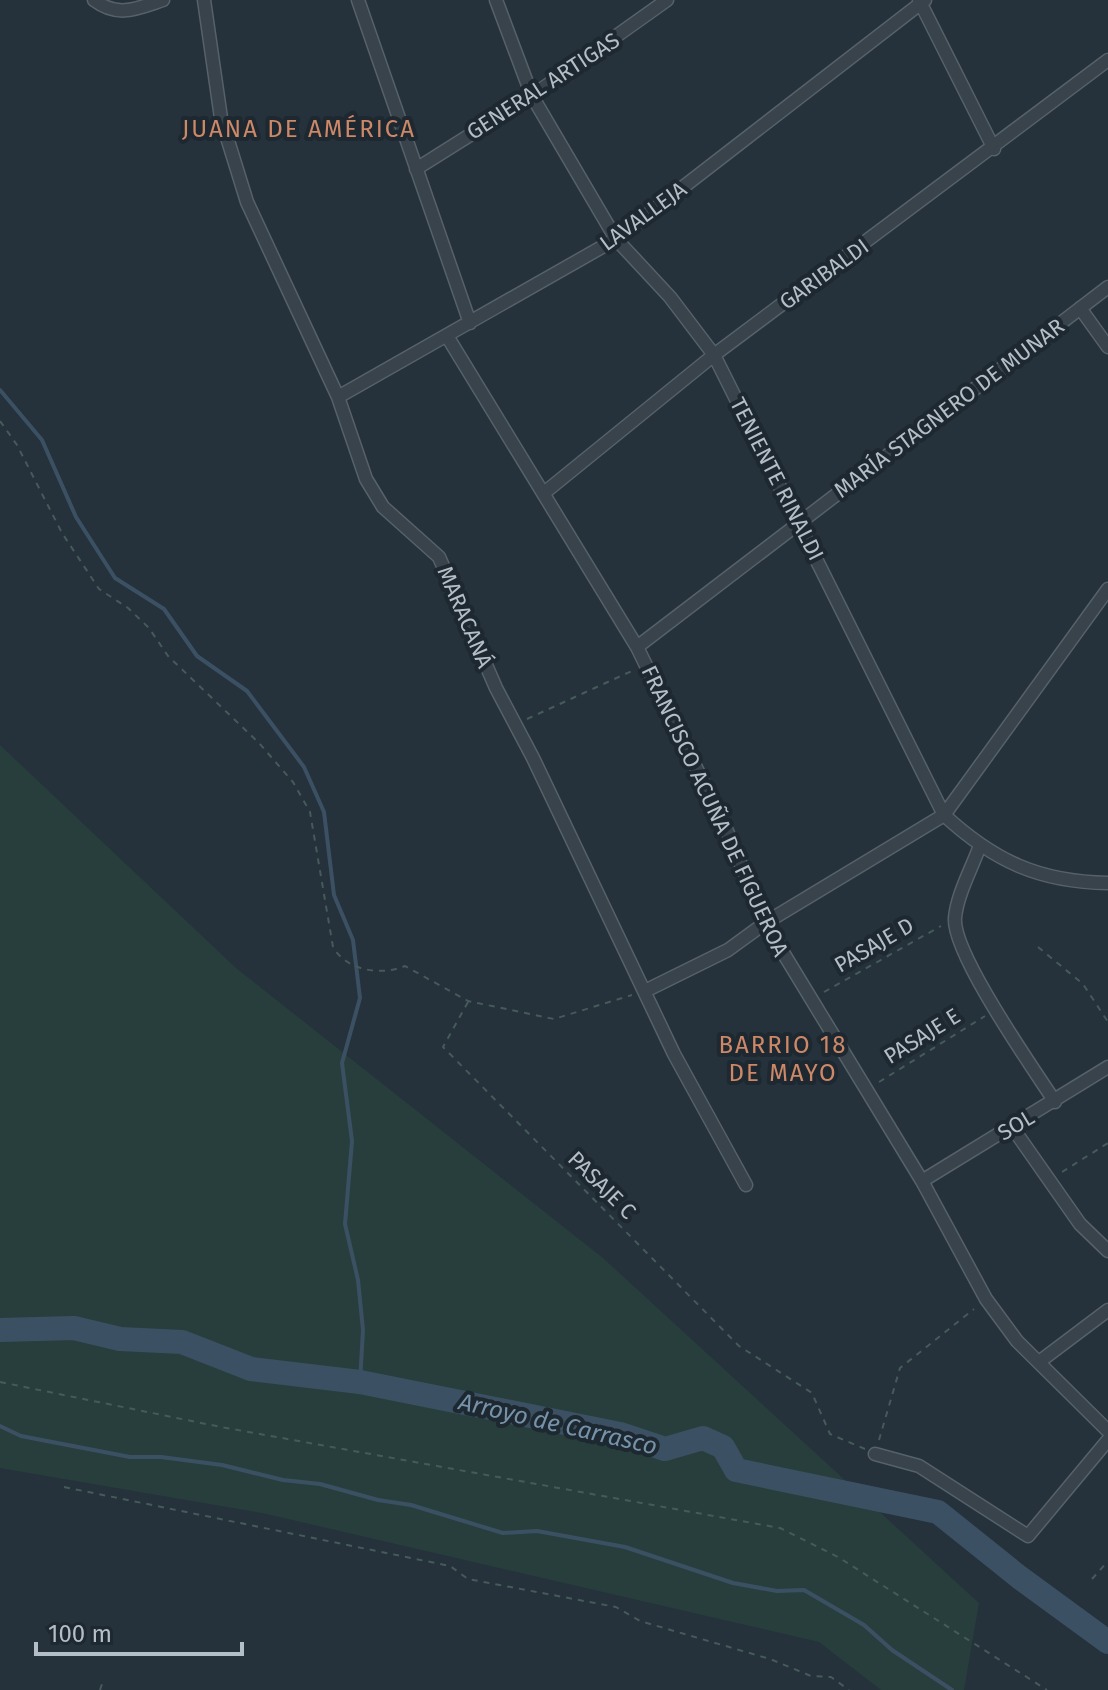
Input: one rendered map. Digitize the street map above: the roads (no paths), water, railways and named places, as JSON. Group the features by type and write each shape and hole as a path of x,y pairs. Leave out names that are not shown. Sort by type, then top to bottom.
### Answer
{"street":[{"path":"94,0 107,10 126,12 163,0"},
{"name":"MARACANÁ","path":"204,0 221,118 247,202 338,397 366,479 383,507 439,557 515,724 674,1054 746,1185"},
{"path":"358,0 470,323"},
{"name":"TENIENTE RINALDI","path":"496,0 532,96 616,239 670,297 714,355 944,815 979,848 1038,874 1108,883"},
{"name":"GENERAL ARTIGAS","path":"416,169 532,96 667,0"},
{"path":"921,1 994,149"},
{"name":"LAVALLEJA","path":"338,397 616,239 921,1"},
{"name":"GARIBALDI","path":"544,493 714,355 994,149 1108,60"},
{"name":"MARÍA STAGNERO DE MUNAR","path":"637,647 1108,287"},
{"path":"1080,308 1108,347"},
{"name":"FRANCISCO ACUÑA DE FIGUEROA","path":"447,336 637,647 727,831 765,923 922,1181 986,1299 1039,1362 1108,1431"},
{"path":"645,991 728,950 765,923 944,815 1108,589"},
{"path":"979,848 955,918 957,935 996,1009 1055,1102"},
{"name":"SOL","path":"922,1181 1108,1067"},
{"path":"1012,1127 1080,1224 1108,1251"},
{"path":"1039,1362 1108,1310"},
{"path":"875,1454 919,1466 1028,1536 1108,1440"}],"waterway":[{"path":"0,390 42,440 76,517 115,578 164,609 197,656 247,691 304,767 324,812 334,895 353,940 360,998 342,1063 352,1141 345,1224 358,1280 363,1330 360,1382"},
{"name":"Arroyo de Carrasco","path":"0,1330 74,1328 120,1339 182,1342 251,1369 360,1382 620,1434 665,1449 703,1438 723,1447 736,1470 938,1512 1019,1577 1108,1642"},
{"path":"0,1426 21,1436 130,1457 161,1457 222,1465 283,1480 320,1484 378,1500 411,1505 503,1533 537,1531 625,1547 733,1583 777,1591 804,1590 864,1625 892,1650 952,1690"}],"district":[{"name":"JUANA DE AMÉRICA","path":"299,129"},
{"name":"BARRIO 18 DE MAYO","path":"783,1059"}]}
